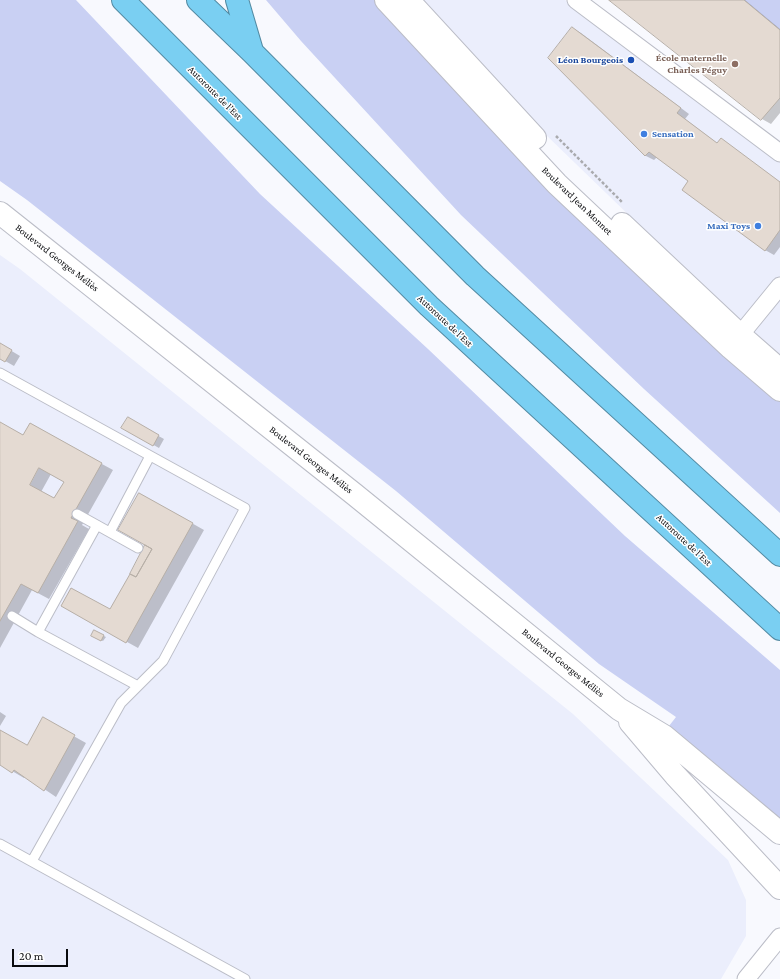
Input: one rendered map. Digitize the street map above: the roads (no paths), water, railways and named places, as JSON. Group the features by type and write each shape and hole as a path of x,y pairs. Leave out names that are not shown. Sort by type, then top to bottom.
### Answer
{"highway":[{"name":"Autoroute de l’Est","path":"123,0 429,306 780,629"},
{"path":"198,0 252,52 475,276 780,555"},
{"path":"237,0 252,52"}],"main road":[{"name":"Boulevard Jean Monnet","path":"386,0 557,184 731,348 780,390"},
{"name":"Boulevard Jean Monnet","path":"408,0 568,173 740,335 780,370"},
{"name":"Boulevard Georges Méliès","path":"0,213 354,494 619,709 664,736 780,833"},
{"name":"Boulevard Georges Méliès","path":"619,709 674,775 780,888"}],"street":[{"path":"579,1 780,153"},
{"path":"740,335 780,286"},
{"path":"746,979 780,937"}],"lane":[{"path":"0,373 245,508 164,661 121,704 32,861"},
{"path":"110,532 150,456"},
{"path":"77,514 138,548"},
{"path":"38,632 97,525"},
{"path":"12,616 38,632 138,686"},
{"path":"0,844 245,979"}],"place":[{"name":"Léon Bourgeois","path":"631,60"},
{"name":"École maternelle Charles Péguy","path":"735,64"},
{"name":"Sensation","path":"644,134"},
{"name":"Maxi Toys","path":"758,226"}]}
